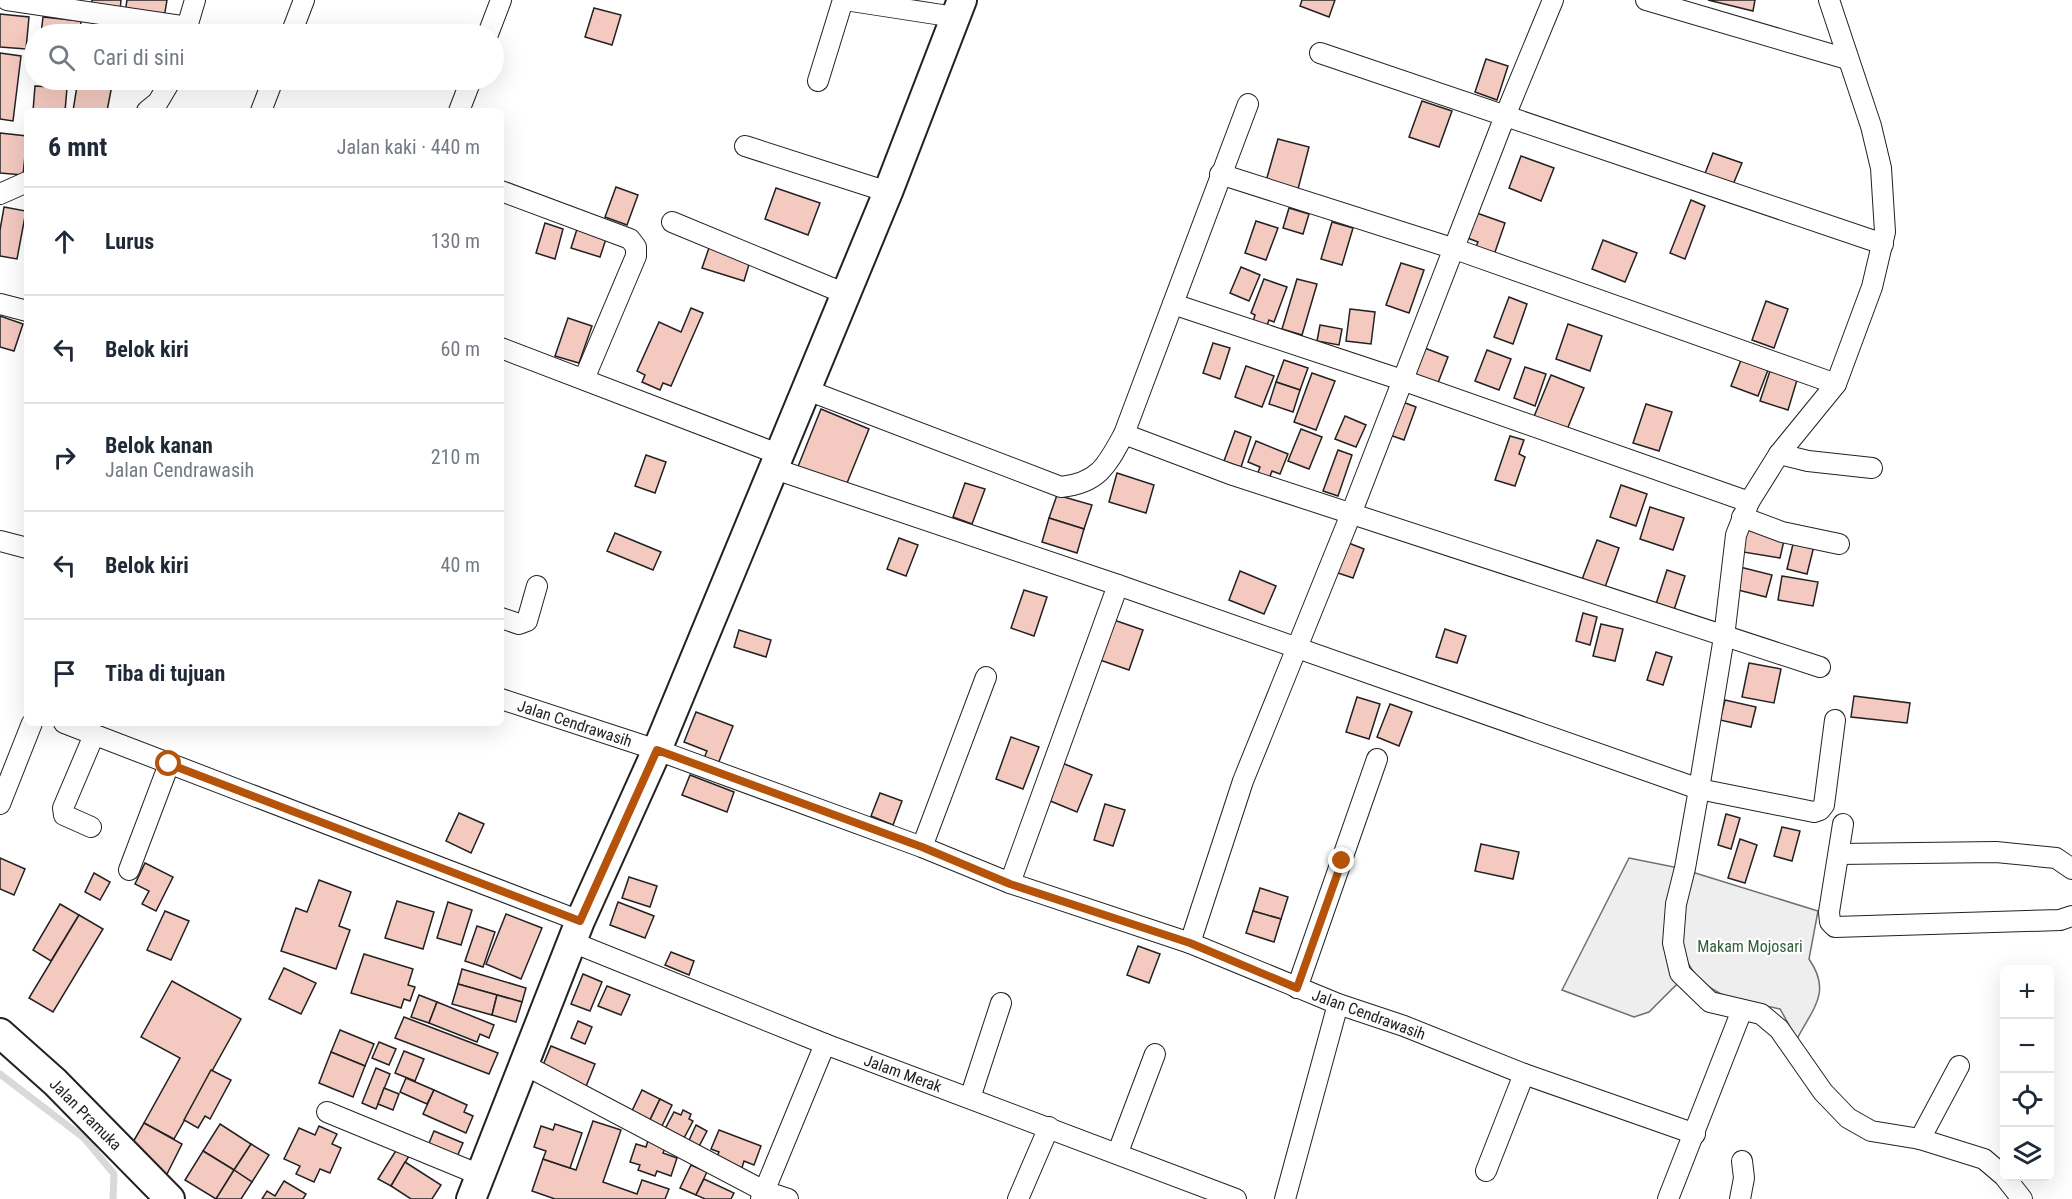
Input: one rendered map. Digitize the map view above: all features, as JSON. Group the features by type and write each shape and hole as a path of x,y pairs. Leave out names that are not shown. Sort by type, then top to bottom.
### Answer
{"main road":[{"path":"476,1187 522,1064 576,932 657,750 775,461 807,390 888,192 959,9"},
{"name":"Jalan Pramuka","path":"0,1033 55,1082 170,1199"}],"street":[{"path":"7,0 146,24"},
{"path":"189,24 195,0"},
{"path":"295,24 304,0"},
{"path":"492,24 501,0"},
{"path":"818,81 844,0 959,9"},
{"path":"1190,943 1244,781 1351,514 1505,116 1553,0"},
{"path":"1646,0 1847,59"},
{"path":"1829,0 1871,126 1881,168 1885,232 1872,287 1836,384 1779,454 1745,509 1731,570 1724,637 1685,868 1676,904 1673,943 1680,973 1710,1002 1761,1014 1779,1029 1823,1092 1848,1118 1871,1131 1920,1139 1984,1159 2004,1176 2022,1199"},
{"path":"1320,54 1883,244"},
{"path":"151,108 158,102 165,90"},
{"path":"262,108 269,90"},
{"path":"460,108 467,90"},
{"path":"807,390 1061,487 1083,484 1099,472 1124,434 1248,104"},
{"path":"745,146 888,192"},
{"path":"1220,174 1455,249 1836,384"},
{"path":"0,194 24,183"},
{"path":"504,192 630,239 636,247 636,256 584,380"},
{"path":"672,222 846,294"},
{"path":"0,304 24,310"},
{"path":"1173,304 1402,380 1745,509 1782,532 1839,544"},
{"path":"504,349 584,380 775,461 1295,649 1699,789 1814,812 1820,810 1824,805 1835,720"},
{"path":"1124,434 1230,474 1820,668"},
{"path":"1779,454 1808,461 1872,468"},
{"path":"0,541 24,547"},
{"path":"1010,884 1118,585"},
{"path":"504,619 519,624 526,621 537,586"},
{"path":"922,847 986,677"},
{"name":"Jalan Cendrawasih","path":"504,700 657,750 922,847 1010,884 1190,943 1338,1004 1404,1026 1524,1074 1695,1134"},
{"path":"2,794 31,726"},
{"name":"Jalam Merak","path":"72,726 576,932 825,1044 1118,1152 1194,1192 1236,1199"},
{"path":"92,827 64,815 63,808 94,735"},
{"path":"1297,988 1377,759"},
{"path":"129,870 169,764"},
{"path":"1843,824 1829,912 1830,922 1835,927 2060,920 2072,915"},
{"path":"1839,854 1996,852 2056,858 2072,869"},
{"path":"970,1098 1001,1003"},
{"path":"1285,1199 1338,1004"},
{"path":"1668,1199 1742,1010"},
{"path":"762,1195 825,1044"},
{"path":"1118,1152 1155,1054"},
{"path":"522,1064 762,1195 788,1199"},
{"path":"1920,1139 1959,1066"},
{"path":"1486,1171 1524,1074"},
{"path":"327,1112 476,1187"},
{"path":"1018,1199 1049,1127"},
{"path":"1740,1199 1744,1178 1742,1161"}],"green space":[{"name":"Makam Mojosari","path":"1629,858 1679,868 1665,925 1668,952 1680,981 1649,1012 1634,1017 1562,990"},
{"name":"Makam Mojosari","path":"1692,872 1818,911 1809,959 1816,971 1820,991 1814,1009 1797,1039 1780,1009 1730,998 1710,987 1696,975 1687,961 1682,945 1682,928"}],"building":[{"path":"92,0 121,0 120,11 91,8"},
{"path":"127,0 167,0 164,18 125,13"},
{"path":"1302,0 1335,0 1329,17 1300,6"},
{"path":"1708,0 1755,0 1753,11"},
{"path":"594,8 621,15 612,45 585,37"},
{"path":"0,14 29,17 28,24 24,24 24,49 0,47"},
{"path":"43,17 81,21 81,24 42,24"},
{"path":"0,53 21,56 13,121 0,119"},
{"path":"1486,59 1508,66 1497,100 1475,92"},
{"path":"35,90 67,90 65,108 33,108"},
{"path":"76,90 111,90 108,108 73,108"},
{"path":"1422,101 1452,111 1439,147 1409,137"},
{"path":"0,133 24,136 23,175 0,173"},
{"path":"1278,139 1309,147 1298,189 1266,181"},
{"path":"1713,153 1742,163 1732,187 1704,176"},
{"path":"1521,156 1554,168 1541,201 1509,188"},
{"path":"616,187 638,195 627,225 605,217"},
{"path":"776,188 820,203 808,235 765,219"},
{"path":"1691,200 1705,206 1685,259 1670,253"},
{"path":"4,207 24,211 17,259 0,256 0,230"},
{"path":"1289,208 1309,214 1303,234 1283,228"},
{"path":"1474,212 1505,223 1494,255 1475,249 1478,242 1465,237"},
{"path":"1256,221 1278,228 1266,260 1245,253"},
{"path":"1332,222 1353,228 1342,265 1321,259"},
{"path":"545,223 563,229 555,259 536,253"},
{"path":"578,226 607,236 600,257 571,248"},
{"path":"1603,240 1637,253 1625,282 1592,269"},
{"path":"710,245 751,258 744,281 702,268"},
{"path":"1401,263 1424,270 1409,313 1386,305"},
{"path":"1241,267 1260,275 1249,301 1230,293"},
{"path":"1264,279 1287,287 1274,322 1269,320 1266,328 1253,322 1255,315 1251,313"},
{"path":"1297,279 1317,284 1302,335 1282,329"},
{"path":"1509,297 1527,304 1513,344 1494,337"},
{"path":"1766,301 1788,309 1774,348 1752,340"},
{"path":"691,308 703,313 671,386 663,383 660,390 642,382 645,375 637,371 659,322 681,332"},
{"path":"1350,309 1375,312 1371,344 1346,341"},
{"path":"0,316 23,324 14,351 0,347"},
{"path":"568,318 592,326 579,363 555,356"},
{"path":"1568,324 1602,336 1590,371 1556,359"},
{"path":"1320,325 1342,329 1339,345 1317,341"},
{"path":"1213,343 1230,348 1220,379 1203,373"},
{"path":"1422,347 1448,357 1436,388 1410,378"},
{"path":"1487,350 1511,359 1499,390 1475,381"},
{"path":"1284,360 1308,368 1300,390 1276,382"},
{"path":"1741,360 1768,370 1758,396 1731,386"},
{"path":"1246,366 1274,376 1262,407 1235,397"},
{"path":"1525,367 1546,374 1535,406 1514,398"},
{"path":"1770,371 1797,380 1788,410 1760,401"},
{"path":"1312,373 1335,381 1316,430 1294,422"},
{"path":"1551,375 1584,388 1566,432 1533,419"},
{"path":"1276,382 1300,390 1293,412 1269,404"},
{"path":"1400,401 1416,407 1404,440 1387,434"},
{"path":"1646,404 1672,412 1659,451 1633,443"},
{"path":"821,409 869,429 845,488 797,469"},
{"path":"1345,416 1366,425 1356,447 1335,439"},
{"path":"1301,429 1322,437 1309,469 1288,461"},
{"path":"1235,431 1251,437 1241,467 1224,461"},
{"path":"1510,436 1524,440 1519,454 1525,457 1515,486 1495,480"},
{"path":"1256,441 1288,454 1280,474 1272,471 1269,479 1257,475 1260,467 1248,462"},
{"path":"1338,450 1352,455 1338,496 1323,491"},
{"path":"646,455 666,462 655,493 635,486"},
{"path":"1117,473 1154,485 1146,513 1109,502"},
{"path":"965,483 985,489 972,524 953,517"},
{"path":"1621,485 1647,494 1636,526 1610,517"},
{"path":"1057,495 1092,505 1084,529 1049,518"},
{"path":"1650,507 1684,518 1673,550 1640,539"},
{"path":"1049,518 1084,529 1077,553 1042,542"},
{"path":"1747,529 1785,536 1780,558 1743,552"},
{"path":"615,533 661,552 653,570 607,551"},
{"path":"899,538 918,545 906,576 887,569"},
{"path":"1597,540 1619,548 1604,590 1581,582"},
{"path":"1794,540 1814,546 1807,574 1787,569"},
{"path":"1346,542 1364,549 1353,578 1335,572"},
{"path":"1740,567 1772,575 1766,597 1734,589"},
{"path":"1667,570 1685,576 1674,610 1656,604"},
{"path":"1240,571 1276,586 1264,614 1229,600"},
{"path":"1782,576 1818,582 1813,606 1778,600"},
{"path":"1024,590 1047,597 1034,636 1011,628"},
{"path":"1583,613 1597,617 1590,645 1576,641"},
{"path":"1111,619 1143,630 1129,670 1097,659"},
{"path":"1601,624 1623,629 1615,661 1593,656"},
{"path":"1445,629 1466,636 1457,663 1436,657"},
{"path":"739,630 771,640 766,657 734,647"},
{"path":"1656,652 1672,657 1663,685 1647,680"},
{"path":"1749,663 1781,669 1774,703 1742,697"},
{"path":"1854,696 1910,703 1907,723 1851,717"},
{"path":"1357,697 1380,704 1369,739 1346,732"},
{"path":"1725,700 1756,707 1751,727 1720,720"},
{"path":"1390,704 1412,712 1399,746 1377,737"},
{"path":"696,712 733,726 718,764 704,758 707,751 684,742"},
{"path":"1011,737 1039,747 1023,789 996,779"},
{"path":"1062,763 1092,775 1077,812 1048,800"},
{"path":"690,775 734,792 727,812 682,795"},
{"path":"880,793 902,801 893,825 871,816"},
{"path":"1105,804 1125,810 1113,846 1094,840"},
{"path":"459,813 484,824 471,853 446,841"},
{"path":"1726,814 1740,818 1731,849 1718,845"},
{"path":"1782,827 1800,831 1792,861 1774,856"},
{"path":"1740,839 1757,845 1745,883 1728,878"},
{"path":"1481,844 1519,852 1513,879 1475,871"},
{"path":"0,858 25,869 14,895 0,889"},
{"path":"145,863 173,877 156,911 142,904 149,891 135,884"},
{"path":"94,873 110,882 100,900 85,892"},
{"path":"629,877 657,886 650,907 622,898"},
{"path":"319,880 351,892 339,926 350,930 336,969 281,951 296,908 307,912"},
{"path":"1260,888 1288,897 1281,919 1253,911"},
{"path":"397,901 434,912 423,949 385,938"},
{"path":"448,902 472,910 461,945 437,938"},
{"path":"618,902 654,916 645,938 610,925"},
{"path":"60,904 79,915 51,961 33,950"},
{"path":"165,911 189,921 171,960 147,950"},
{"path":"1253,911 1281,919 1274,942 1246,933"},
{"path":"506,914 542,928 521,979 486,964"},
{"path":"79,915 103,929 53,1012 29,998"},
{"path":"477,926 495,932 483,967 465,961"},
{"path":"1138,946 1160,954 1149,983 1127,975"},
{"path":"671,952 694,961 689,975 665,965"},
{"path":"364,954 413,969 408,985 415,987 410,1001 404,999 401,1008 351,993"},
{"path":"284,968 316,983 301,1014 269,999"},
{"path":"462,969 526,988 522,1002 458,984"},
{"path":"583,974 602,982 590,1011 571,1004"},
{"path":"172,981 241,1019 174,1139 144,1123 180,1058 141,1037"},
{"path":"458,984 497,995 492,1015 452,1004"},
{"path":"607,986 630,995 621,1015 598,1006"},
{"path":"419,995 437,1002 429,1023 411,1017"},
{"path":"497,995 522,1002 516,1022 492,1015"},
{"path":"437,1002 494,1025 489,1038 480,1034 477,1042 429,1023"},
{"path":"404,1017 498,1053 489,1074 395,1038"},
{"path":"578,1021 592,1027 585,1044 571,1038"},
{"path":"340,1030 374,1044 365,1066 331,1052"},
{"path":"379,1042 396,1049 389,1065 372,1058"},
{"path":"551,1046 595,1064 585,1089 551,1075 553,1069 543,1065"},
{"path":"404,1051 424,1059 415,1081 395,1073"},
{"path":"331,1052 365,1066 353,1097 319,1083"},
{"path":"376,1068 390,1074 376,1109 362,1103"},
{"path":"211,1070 231,1080 210,1119 205,1116 198,1128 184,1120"},
{"path":"406,1078 434,1090 427,1104 400,1092"},
{"path":"384,1088 399,1094 393,1110 378,1104"},
{"path":"434,1090 467,1105 464,1112 473,1116 466,1133 423,1114"},
{"path":"642,1090 660,1099 648,1124 630,1115"},
{"path":"660,1099 672,1105 660,1130 648,1124"},
{"path":"683,1110 691,1114 689,1119 693,1121 684,1138 665,1129 674,1112 681,1115"},
{"path":"593,1121 621,1130 603,1182 637,1194 642,1180 669,1189 665,1199 555,1199 532,1191 543,1159 576,1170"},
{"path":"144,1123 182,1144 165,1178 133,1142"},
{"path":"220,1124 251,1144 234,1170 203,1151"},
{"path":"555,1124 582,1133 570,1168 543,1159 546,1151 534,1147 541,1126 553,1130"},
{"path":"696,1125 707,1131 696,1152 686,1147"},
{"path":"319,1126 337,1134 332,1144 341,1148 330,1173 320,1169 314,1182 296,1174 300,1166 284,1159 299,1128 315,1135"},
{"path":"719,1130 761,1146 754,1165 744,1161 741,1171 715,1161 719,1152 711,1149"},
{"path":"434,1131 463,1143 456,1159 427,1148"},
{"path":"649,1137 667,1143 663,1153 677,1158 671,1176 657,1171 655,1176 638,1170 640,1165 630,1162 636,1144 646,1147"},
{"path":"251,1144 269,1155 252,1182 234,1170"},
{"path":"397,1149 409,1156 391,1186 378,1179"},
{"path":"203,1151 234,1170 216,1199 185,1180"},
{"path":"405,1162 441,1185 432,1199 411,1199 391,1186"},
{"path":"691,1165 707,1172 696,1195 680,1188"},
{"path":"234,1170 252,1182 241,1199 216,1199"},
{"path":"704,1179 734,1193 731,1199 705,1199 696,1195"},
{"path":"284,1181 306,1194 303,1199 262,1199 267,1191 275,1196"}],"waterway":[{"path":"0,1074 84,1138 114,1174 113,1199"}],"route":[{"path":"169,764 580,921 657,750 922,847 1010,884 1190,943 1297,988 1342,861"}]}
